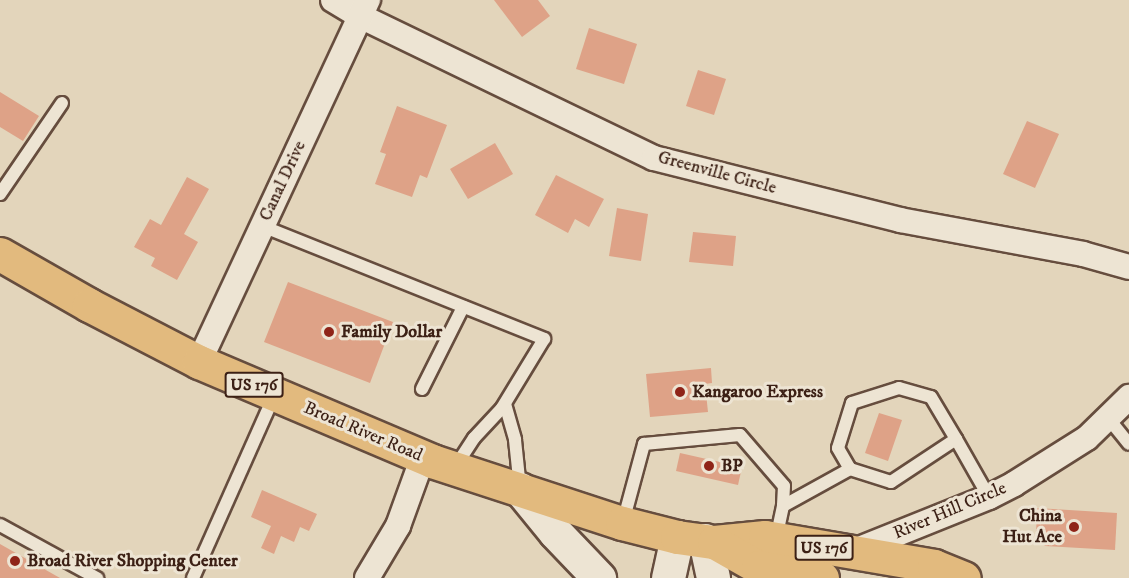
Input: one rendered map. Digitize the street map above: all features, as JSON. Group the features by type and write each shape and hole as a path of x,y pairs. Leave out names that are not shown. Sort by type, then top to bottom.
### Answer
{"main road":[{"name":"Broad River Road","path":"0,254 199,362 423,457 622,523 699,540 758,567 822,578"},
{"path":"520,489 555,532 599,578"},
{"name":"Broad River Road","path":"699,540 765,537 934,566 964,578"},
{"path":"668,578 699,540 714,578"}],"street":[{"name":"Greenville Circle","path":"333,0 364,8 654,158 900,220 1083,254 1129,267"},
{"name":"Canal Drive","path":"199,362 364,8"},
{"name":"River Hill Circle","path":"852,552 988,497 1087,438 1129,397"},
{"path":"367,578 398,526 423,457"}],"lane":[{"path":"0,194 62,103"},
{"path":"262,226 544,339 503,406 474,438 454,468"},
{"path":"422,389 463,307"},
{"path":"956,439 891,482 850,469 838,448 852,403 899,388 931,397 956,439 988,497"},
{"path":"193,578 275,394"},
{"path":"503,406 515,440 520,489"},
{"path":"1108,418 1129,444"},
{"path":"622,523 644,444 740,435 784,486 783,506 775,539"},
{"path":"783,506 850,469"},
{"path":"0,525 97,578"}],"building":[{"path":"494,0 538,0 550,16 522,37"},
{"path":"589,28 637,44 624,84 576,69"},
{"path":"698,70 726,79 714,115 686,106"},
{"path":"0,92 39,116 23,141 0,127"},
{"path":"397,106 447,125 427,178 420,175 412,197 375,184 386,154 380,152"},
{"path":"1027,121 1059,134 1035,188 1003,174"},
{"path":"495,143 513,174 468,199 450,169"},
{"path":"556,175 604,199 589,227 575,219 568,233 535,215"},
{"path":"187,177 209,189 184,234 198,242 177,280 151,266 155,258 134,247 150,219 161,225"},
{"path":"617,208 648,214 641,261 609,256"},
{"path":"693,232 736,236 733,266 689,262"},
{"name":"Family Dollar","path":"288,282 393,322 370,383 264,342"},
{"path":"711,368 712,383 705,384 708,412 650,417 646,374"},
{"path":"879,413 902,420 888,461 865,453"},
{"path":"680,453 742,467 738,485 676,471"},
{"path":"262,490 317,514 309,531 300,527 294,542 281,536 274,554 261,548 271,526 251,517"},
{"path":"1037,508 1117,513 1115,550 1045,546 1036,535"},
{"name":"Broad River Shopping Center","path":"0,544 60,578 0,578"}],"place":[{"name":"Family Dollar","path":"329,332"},
{"name":"Kangaroo Express","path":"680,392"},
{"name":"BP","path":"709,466"},
{"name":"China Hut Ace","path":"1074,527"},
{"name":"Broad River Shopping Center","path":"15,561"}]}
